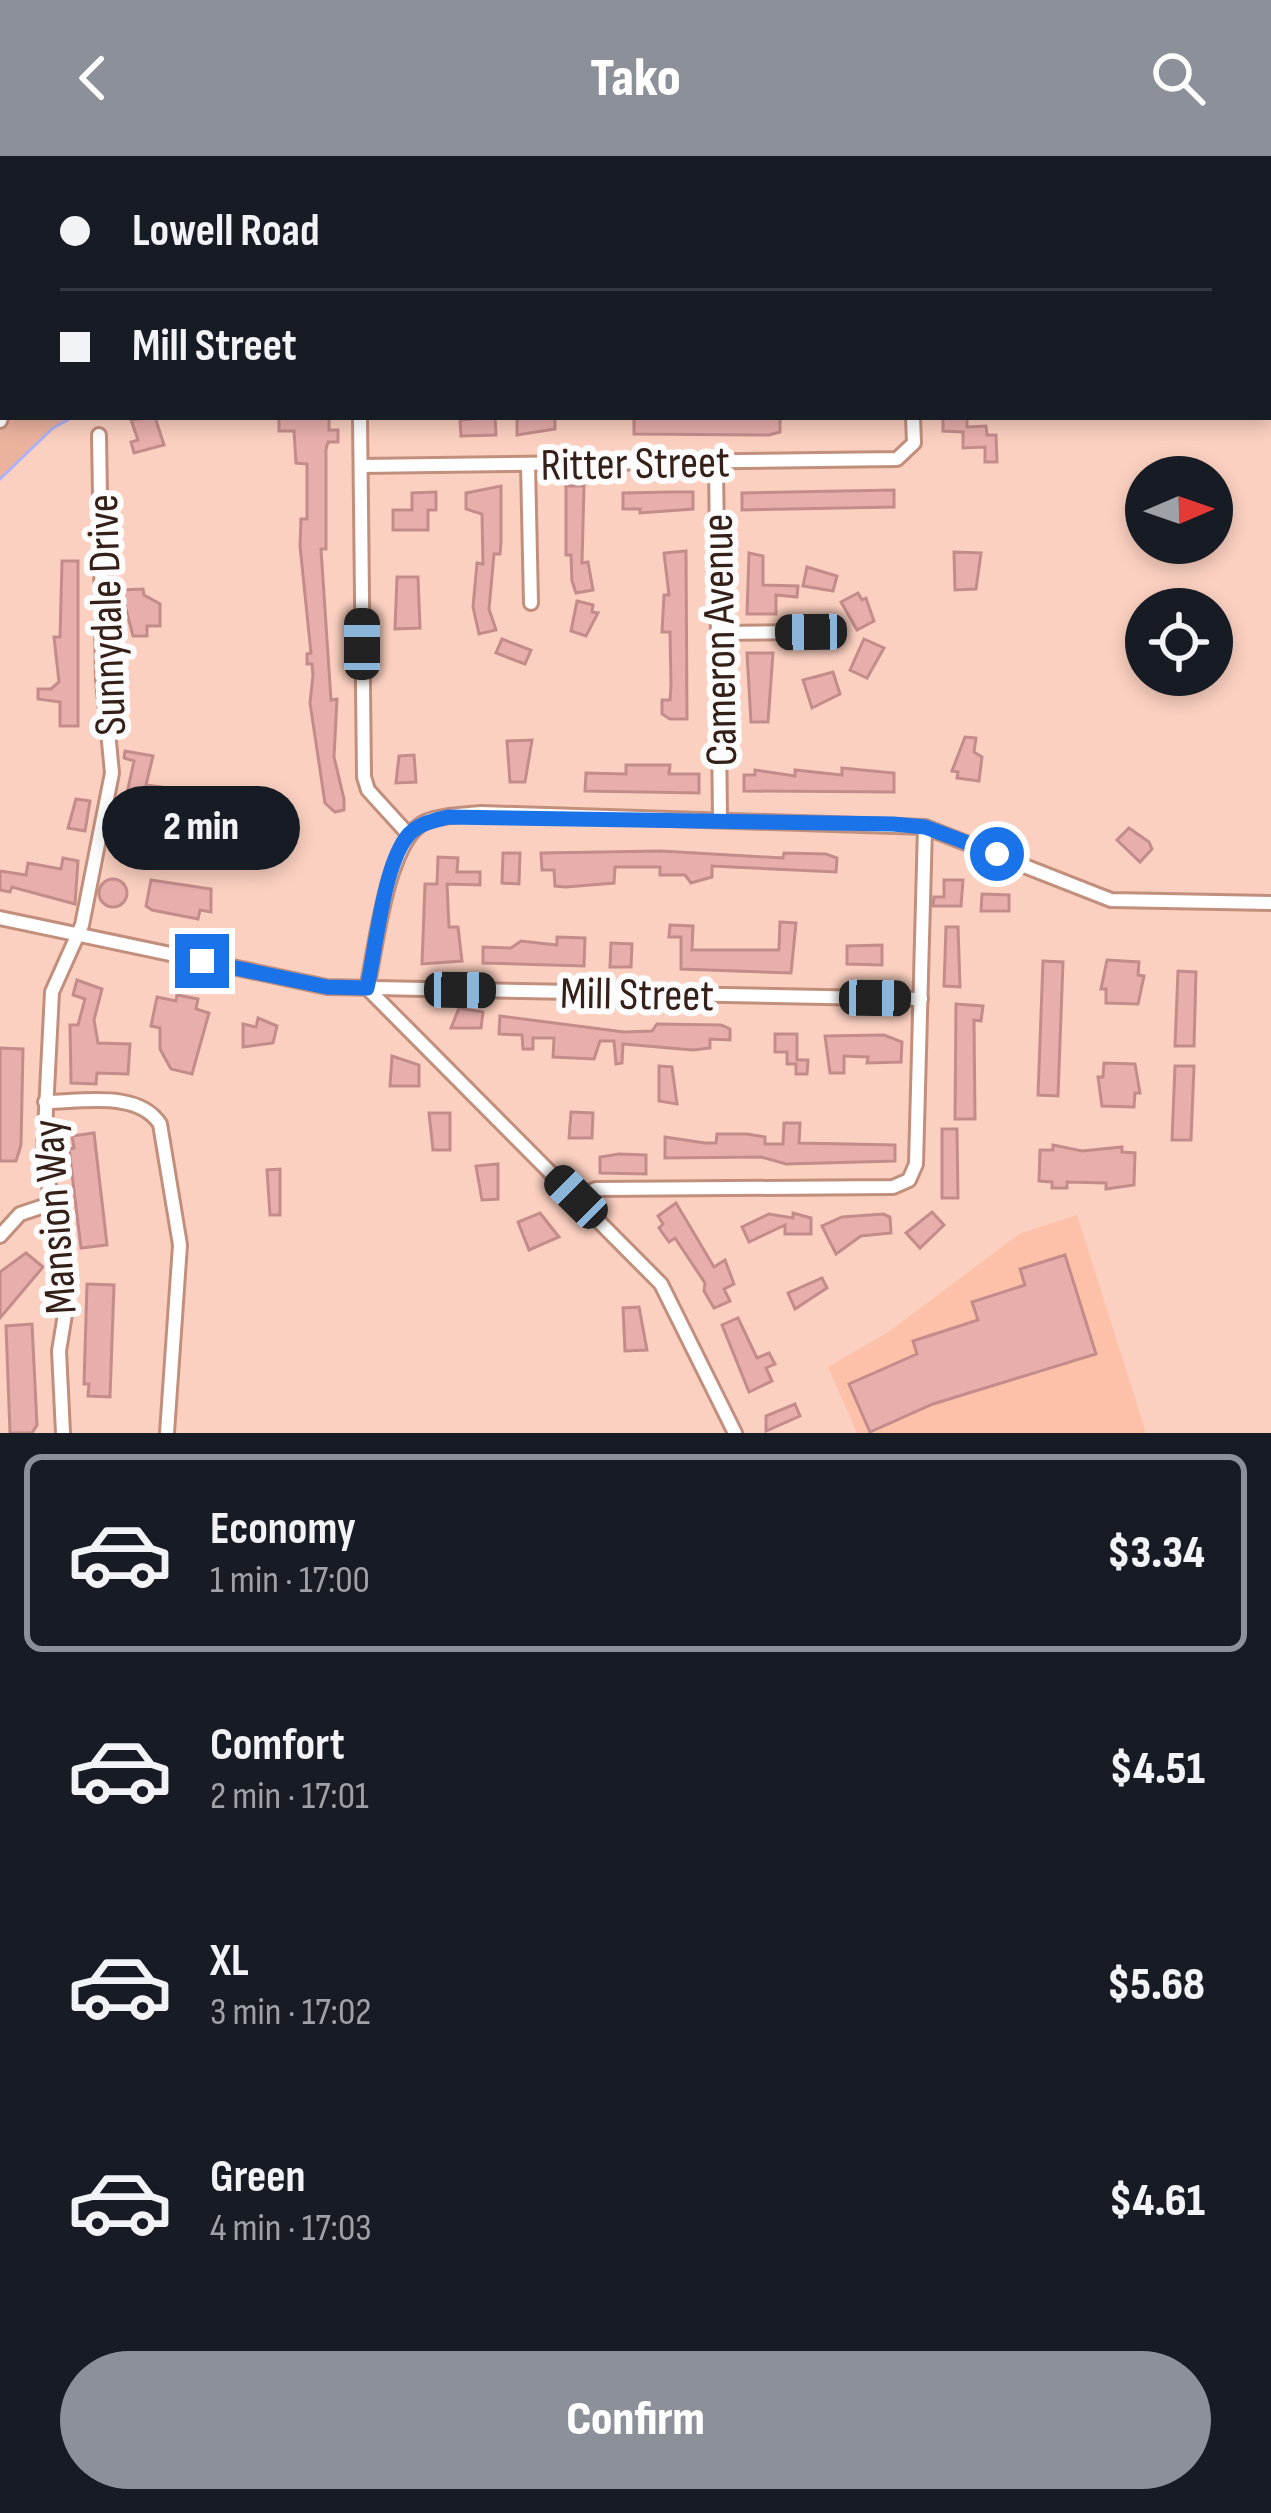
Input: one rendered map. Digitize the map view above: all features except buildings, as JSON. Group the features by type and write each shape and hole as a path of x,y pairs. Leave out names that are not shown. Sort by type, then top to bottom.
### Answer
{"street":[{"path":"360,420 364,777 368,790 408,834"},
{"name":"Ritter Street","path":"361,466 897,459 909,454 913,420"},
{"name":"Sunnydale Drive","path":"77,935 112,773 103,680 99,435"},
{"name":"Cameron Avenue","path":"716,461 720,819"},
{"path":"528,464 531,603"},
{"path":"718,633 811,632"},
{"path":"735,1433 673,1301 367,988 397,855 408,834 425,822 481,814 925,827 1111,901 1271,903"},
{"path":"576,1197 596,1189 893,1186 909,1180 916,1164 925,827"},
{"name":"Mill Street","path":"0,918 327,987 921,999"},
{"name":"Mansion Way","path":"62,1433 59,1351 66,1308 44,1150 45,1102 52,992 77,935"},
{"path":"45,1102 126,1102 152,1112 160,1124 180,1244 167,1433"},
{"path":"0,1237 20,1214 50,1204"}],"shaded area":[{"path":"0,420 68,420 53,429 0,479"},
{"path":"1077,1215 1146,1433 857,1433 828,1367 890,1331 1019,1234"}],"waterway":[{"path":"0,479 68,420"}],"route":[{"path":"202,961 327,987 367,988 397,855 408,834 425,822 448,817 893,824 925,827 997,854"}]}
